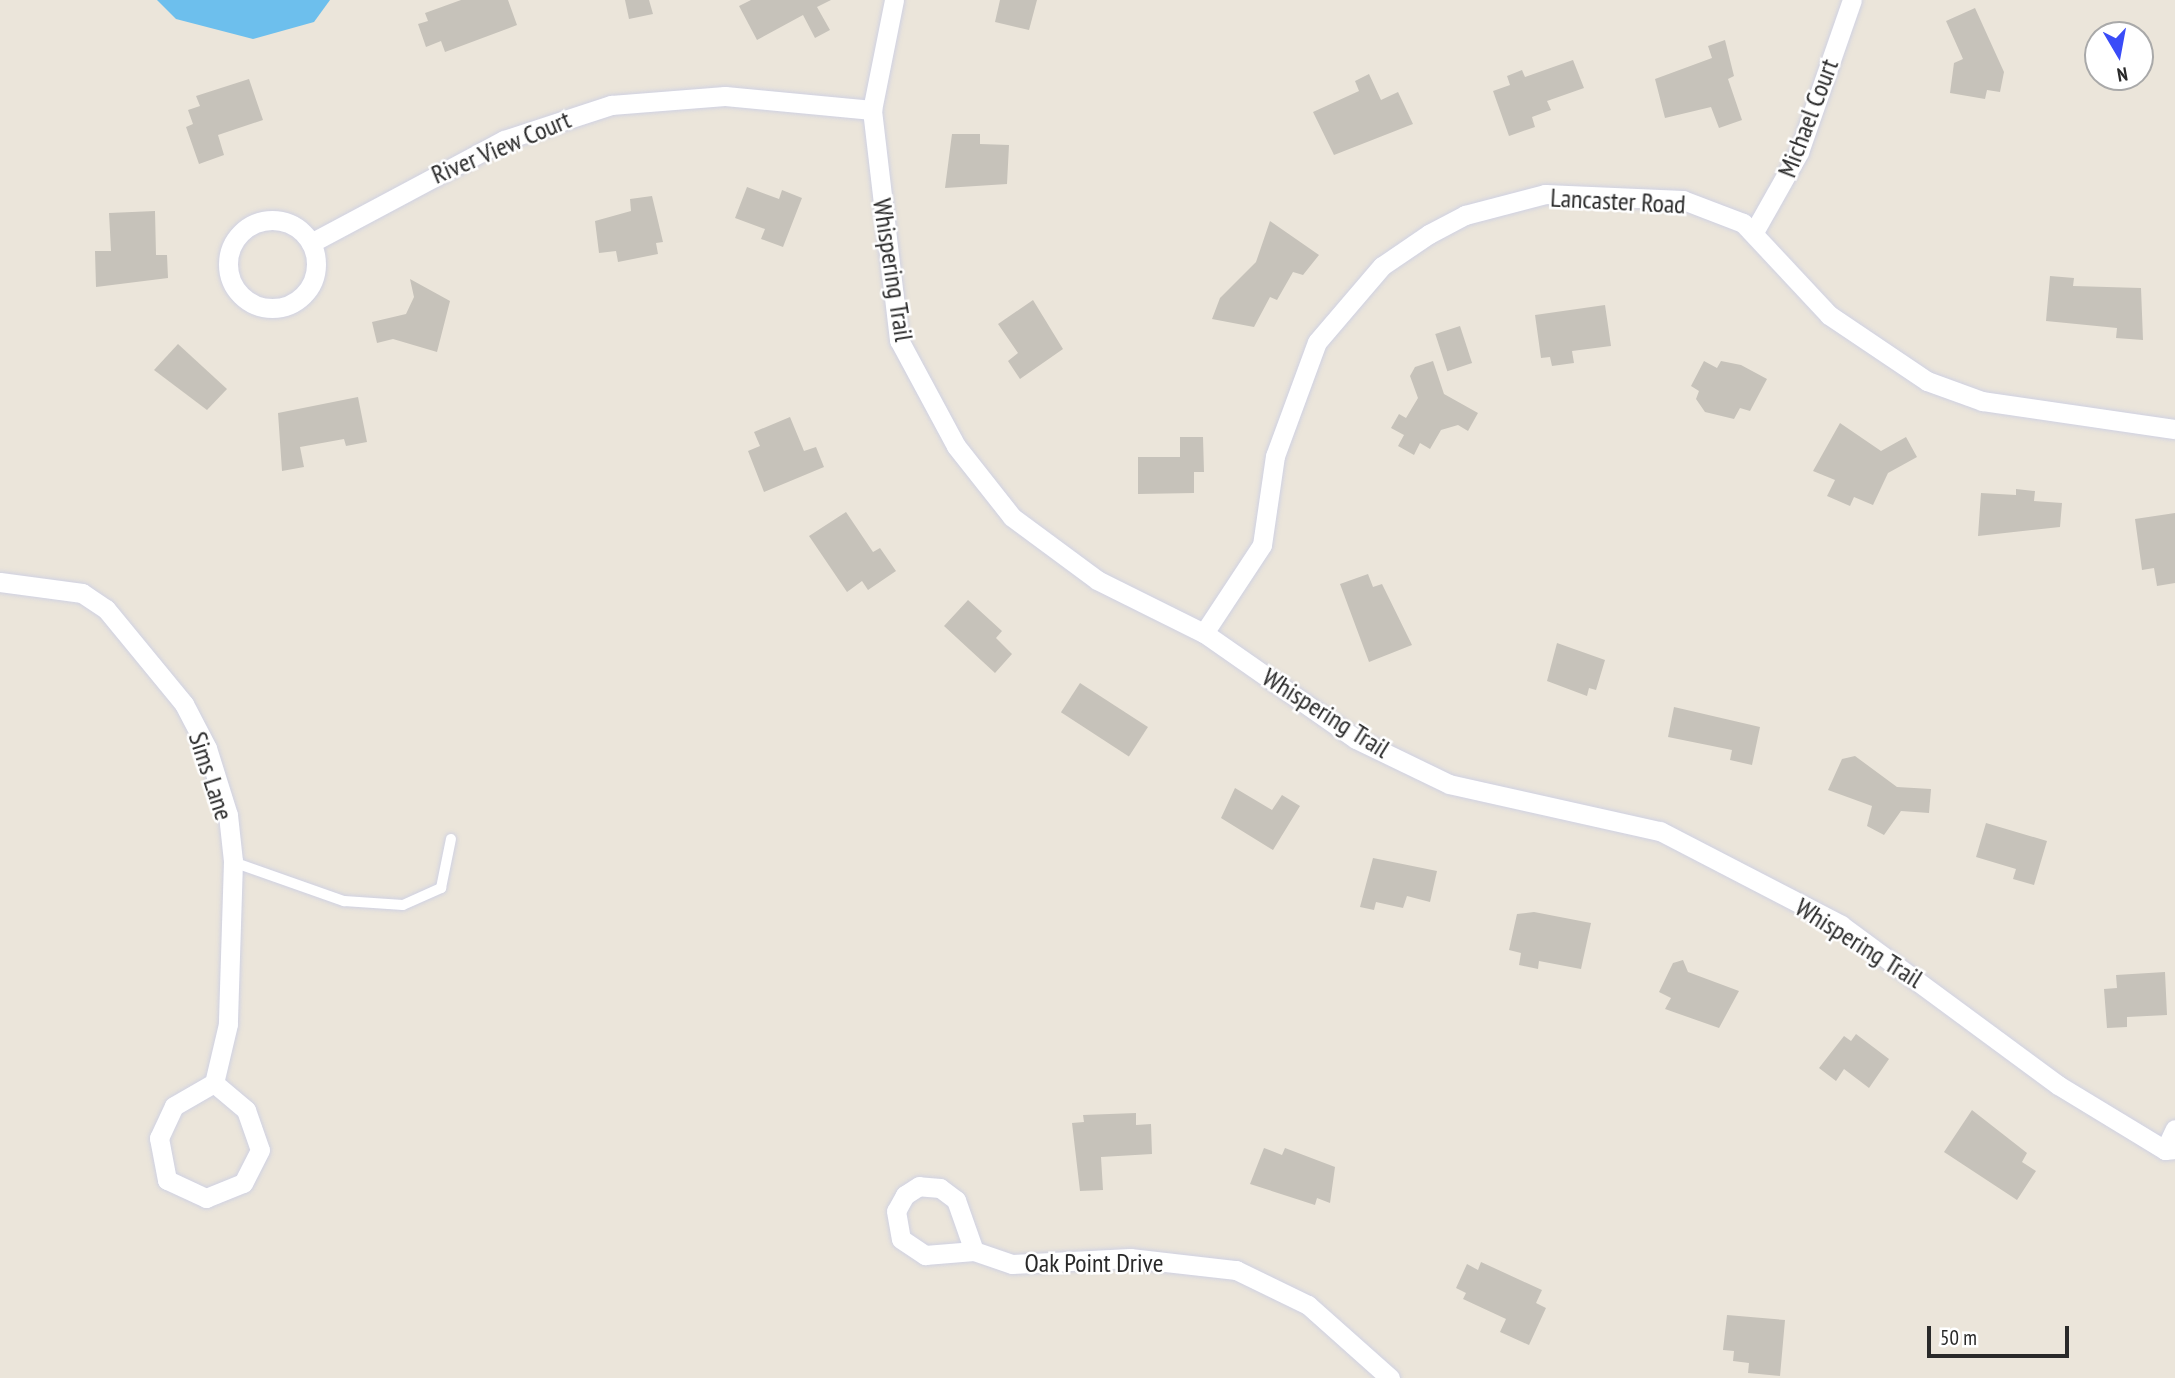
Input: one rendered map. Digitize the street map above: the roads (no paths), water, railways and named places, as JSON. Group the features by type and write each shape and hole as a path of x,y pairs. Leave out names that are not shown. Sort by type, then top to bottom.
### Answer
{"street":[{"name":"Whispering Trail","path":"894,0 872,110 899,340 957,446 1012,517 1097,580 1204,632 1356,738 1449,784 1660,831 1841,925 2058,1085 2170,1150"},
{"name":"Michael Court","path":"1754,232 1799,152 1852,0"},
{"name":"River View Court","path":"311,243 504,140 611,105 725,96 872,110"},
{"name":"Lancaster Road","path":"1204,632 1262,545 1275,456 1317,342 1382,266 1465,215 1545,194 1683,200 1754,232 1829,315 1927,382 1982,401 2175,429"},
{"path":"258,221 288,222 311,243 312,283 292,303 265,308 232,284 228,254 234,240 258,221"},
{"name":"Sims Lane","path":"0,582 82,593 106,609 151,660 207,748 228,816 233,862 228,1024 214,1083"},
{"path":"214,1083 246,1110 260,1150 243,1183 206,1198 167,1180 159,1138 174,1105 214,1083"},
{"path":"2170,1150 2175,1129"},
{"name":"Oak Point Drive","path":"974,1251 1012,1264 1130,1258 1236,1269 1308,1305 1390,1378"}],"lane":[{"path":"233,862 344,901 403,905 441,888 451,839"}],"water":[{"path":"157,0 330,0 314,22 253,39 176,19"}]}
